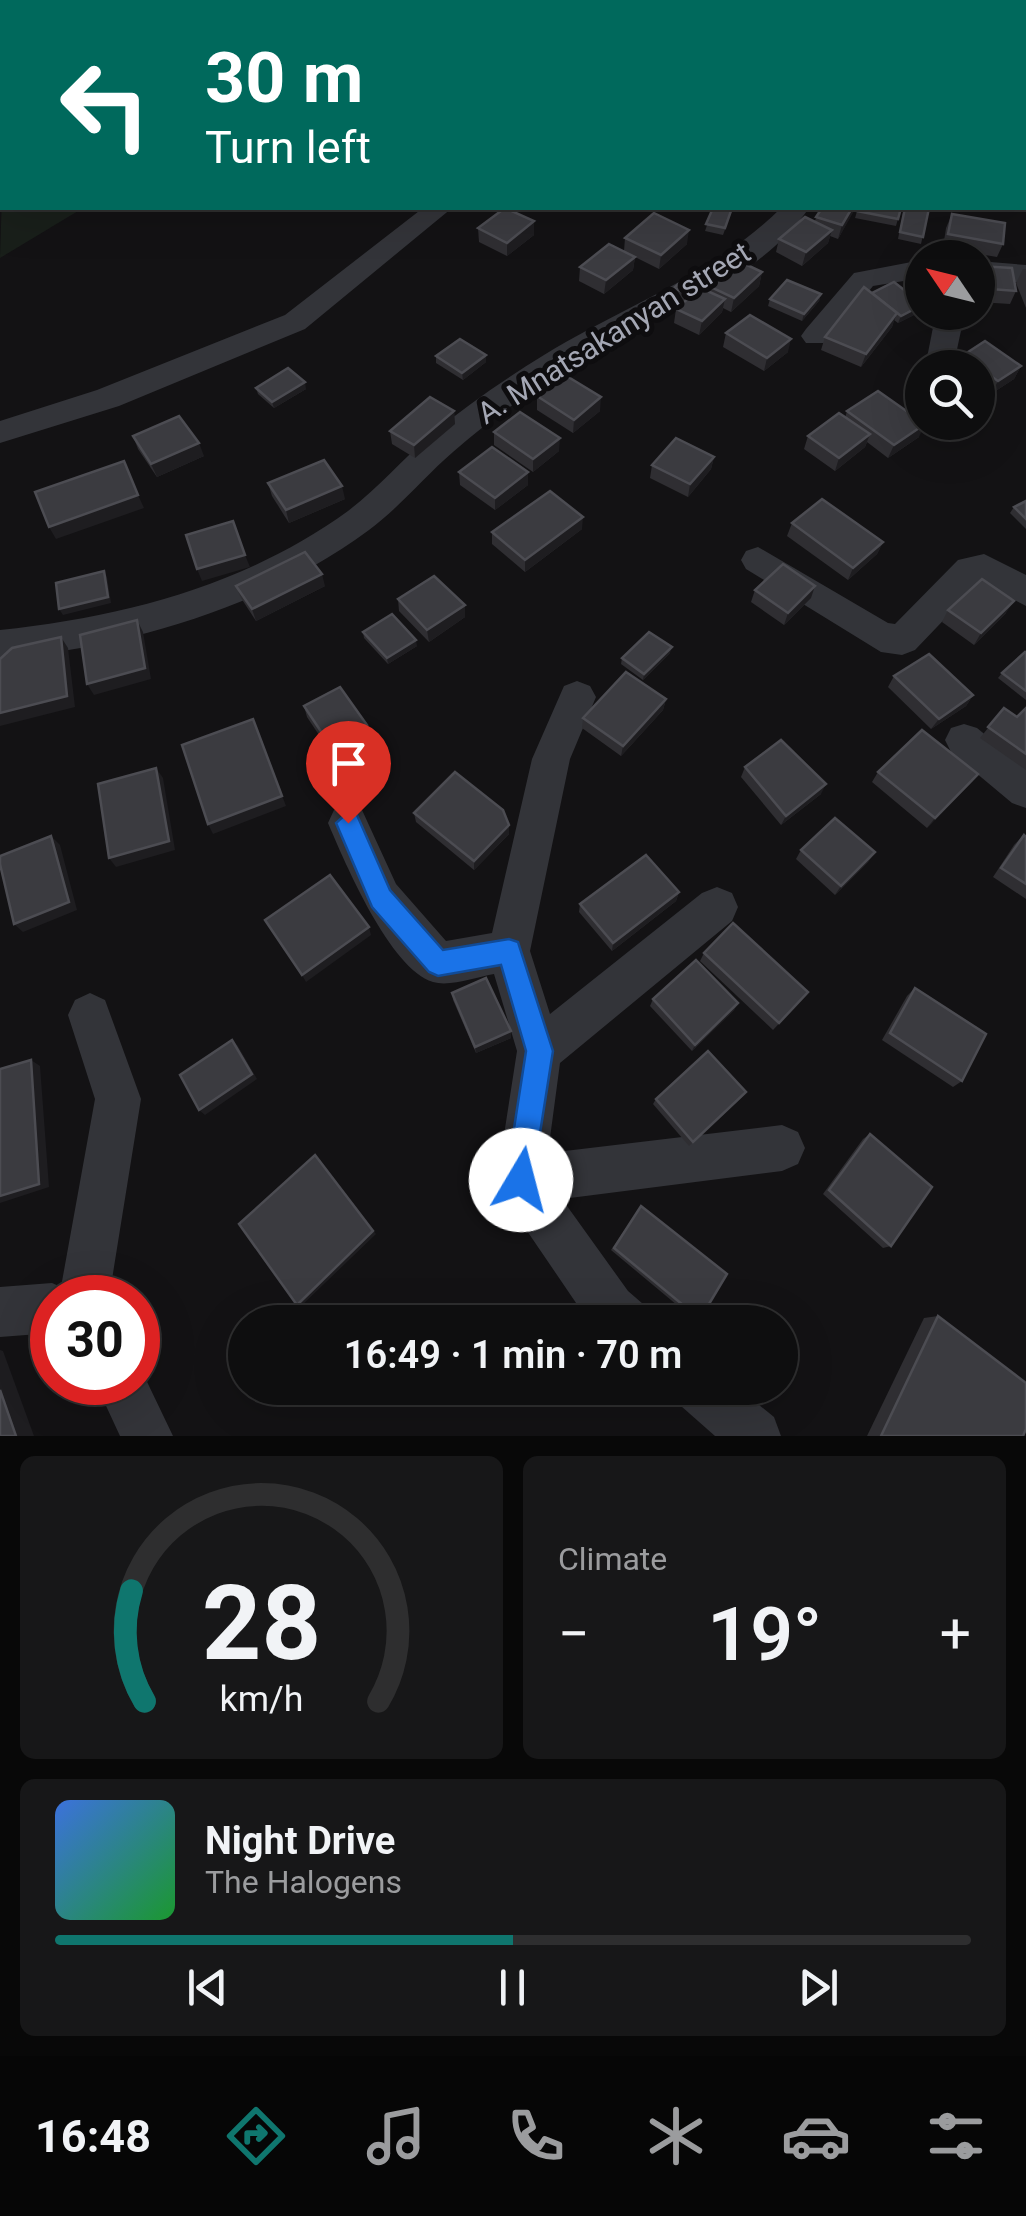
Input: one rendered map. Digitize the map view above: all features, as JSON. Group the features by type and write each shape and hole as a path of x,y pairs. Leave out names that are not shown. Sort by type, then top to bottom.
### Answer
{"street":[{"path":"7,428 108,398 295,322 436,210"},
{"name":"A. Mnatsakanyan street","path":"0,645 162,616 299,562 361,519 446,440 554,362 717,269 776,231 794,210"},
{"path":"995,271 1026,274"},
{"path":"816,336 864,280 905,272"},
{"path":"758,560 882,637 902,640 970,570 984,567 1026,592"},
{"path":"577,698 551,760 509,951 540,1051 521,1180 607,1305"},
{"path":"964,740 1026,791"},
{"path":"348,823 381,898 438,963 509,951"},
{"path":"540,1051 718,907"},
{"path":"88,1275 118,1099 90,1015"},
{"path":"521,1180 782,1148"},
{"path":"0,1312 30,1310"},
{"path":"132,1405 148,1436"},
{"path":"719,1405 754,1436"}],"shaded area":[{"path":"1,210 80,210 0,258"}],"building":[{"path":"502,210 534,221 507,243 478,228"},
{"path":"712,210 731,210 725,228 706,224"},
{"path":"821,210 851,210 842,225 816,217"},
{"path":"857,210 900,210 898,219"},
{"path":"905,210 929,210 923,237 900,232"},
{"path":"654,213 689,230 661,255 625,238"},
{"path":"952,214 1005,223 1003,244 948,234"},
{"path":"805,217 832,230 806,252 779,239"},
{"path":"609,244 635,257 606,280 580,267"},
{"path":"730,257 762,272 734,298 702,283"},
{"path":"995,267 1012,268 1016,291 995,289"},
{"path":"683,280 725,299 702,321 676,309 691,296 674,288"},
{"path":"787,280 821,294 804,314 770,299"},
{"path":"894,282 905,291 905,314 901,316 872,293"},
{"path":"864,287 897,313 866,354 825,337"},
{"path":"750,315 791,339 767,358 726,333"},
{"path":"460,339 486,355 462,373 436,356"},
{"path":"985,341 1021,366 998,381 995,350 971,350"},
{"path":"288,368 305,382 272,402 256,388"},
{"path":"565,375 601,397 574,420 537,396"},
{"path":"878,391 905,410 905,438 894,445 847,411"},
{"path":"430,397 454,411 414,445 390,431"},
{"path":"520,412 560,438 533,459 494,432"},
{"path":"839,413 870,434 839,458 808,436"},
{"path":"179,416 199,443 151,464 133,436"},
{"path":"676,438 714,457 690,484 652,465"},
{"path":"492,447 528,472 495,498 459,472"},
{"path":"324,460 342,486 286,510 268,483"},
{"path":"124,461 138,495 49,527 35,492"},
{"path":"550,491 583,517 525,560 492,532"},
{"path":"822,499 883,542 853,568 792,523"},
{"path":"1026,501 1026,519 1014,507"},
{"path":"233,521 245,555 197,569 186,535"},
{"path":"305,552 322,574 252,609 236,586"},
{"path":"783,564 815,586 788,613 755,590"},
{"path":"104,571 108,597 59,609 56,583"},
{"path":"434,576 465,605 427,630 398,599"},
{"path":"982,579 1014,601 981,633 948,610"},
{"path":"392,614 416,640 387,658 363,632"},
{"path":"137,620 145,668 87,684 80,635"},
{"path":"649,632 672,647 644,674 622,658"},
{"path":"61,637 67,696 0,713 0,659 12,648"},
{"path":"1026,653 1026,691 1002,673"},
{"path":"929,654 973,695 939,719 894,676"},
{"path":"626,672 666,699 623,746 583,718"},
{"path":"340,687 367,725 330,745 304,706"},
{"path":"1004,708 1017,717 1026,708 1026,754 988,727"},
{"path":"253,719 282,796 208,824 182,745"},
{"path":"922,730 978,774 935,818 878,772"},
{"path":"781,740 826,784 786,816 745,767"},
{"path":"156,768 169,841 109,858 98,784"},
{"path":"455,772 503,810 509,825 474,861 414,813"},
{"path":"835,818 875,852 841,886 801,850"},
{"path":"51,836 69,902 14,924 0,856"},
{"path":"1026,837 1026,884 1001,868"},
{"path":"646,855 679,892 613,943 580,904"},
{"path":"330,875 369,927 302,975 265,920"},
{"path":"733,923 808,992 779,1023 704,953"},
{"path":"696,960 738,1003 695,1045 653,999"},
{"path":"486,978 511,1031 475,1047 452,993"},
{"path":"915,988 986,1034 962,1081 890,1033"},
{"path":"232,1040 252,1074 199,1110 180,1075"},
{"path":"708,1051 746,1092 693,1142 656,1099"},
{"path":"31,1060 39,1184 0,1196 0,1069"},
{"path":"870,1134 932,1187 891,1246 829,1190"},
{"path":"315,1155 373,1231 297,1305 239,1224"},
{"path":"641,1206 727,1274 708,1305 683,1305 614,1248"},
{"path":"938,1316 1026,1383 1023,1436 881,1436"},
{"path":"0,1390 16,1436 0,1436"}],"route":[{"path":"348,823 381,898 438,963 509,951 540,1051 521,1180"}]}
